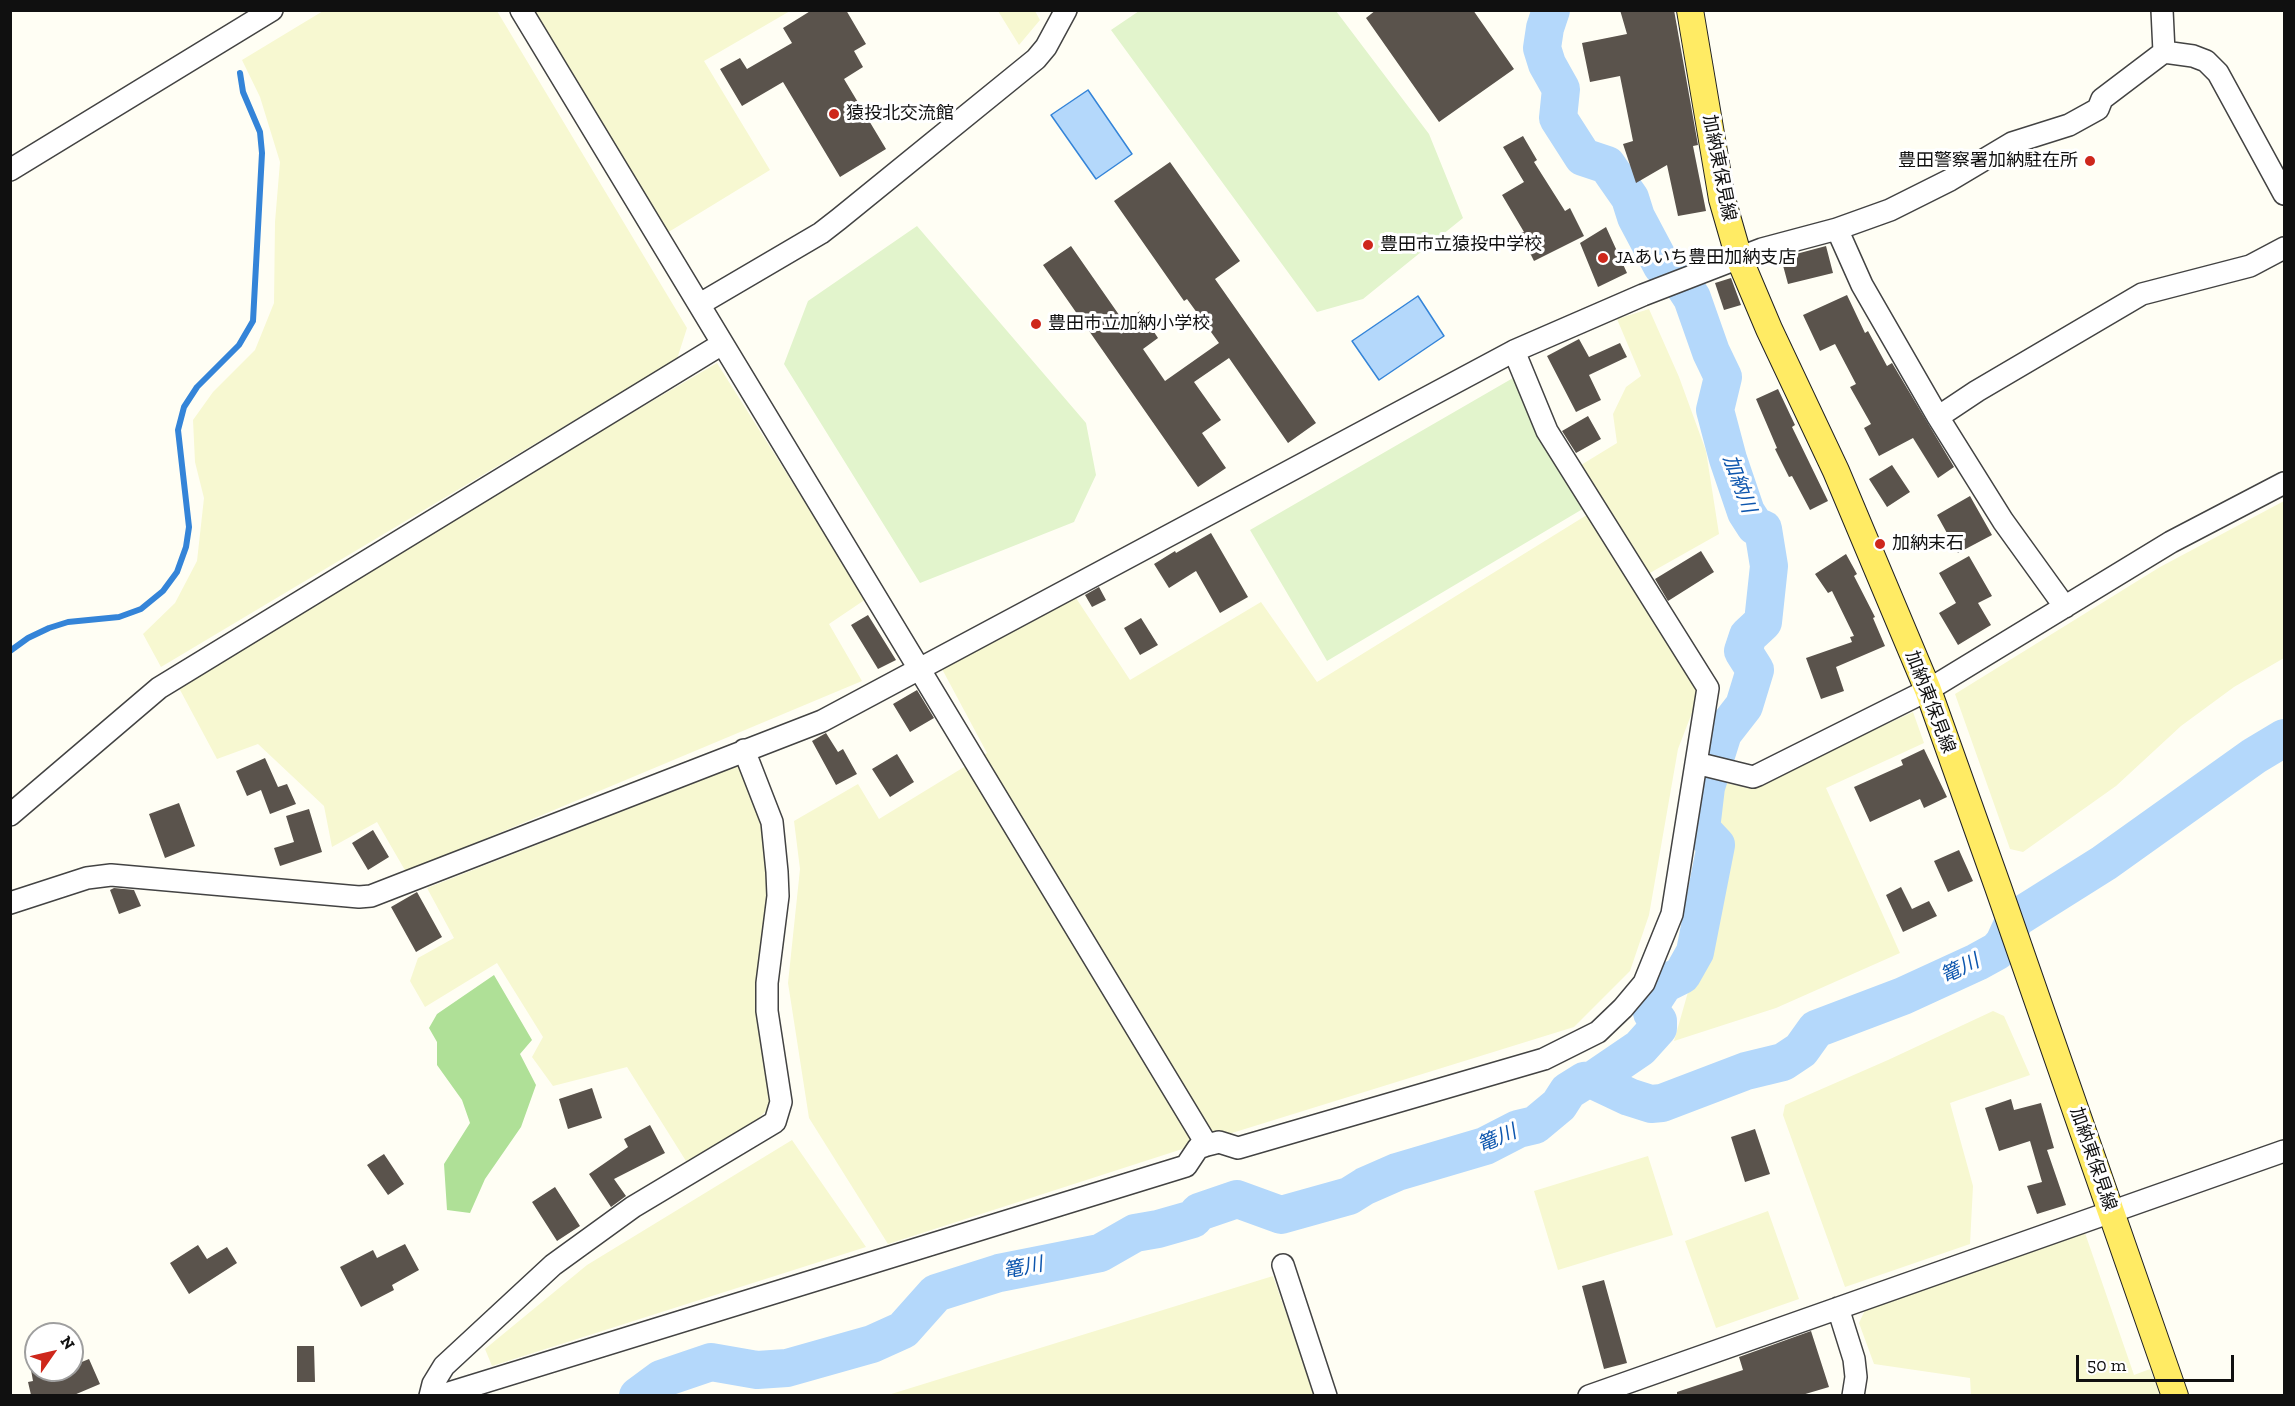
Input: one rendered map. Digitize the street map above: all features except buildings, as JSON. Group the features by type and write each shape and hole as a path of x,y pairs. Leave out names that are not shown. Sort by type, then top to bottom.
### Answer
{"main road":[{"name":"加納東保見線","path":"1690,10 1722,199 1739,258 1769,329 1836,471 1928,690 2175,1395"}],"street":[{"path":"10,170 272,10"},
{"path":"521,10 1207,1144"},
{"path":"700,304 820,233 838,219 1036,59 1046,47 1066,10"},
{"path":"2162,10 2164,52"},
{"path":"10,903 87,878 111,874 359,897 371,896 822,721 1514,351 1666,286 1762,249 1837,229 1890,210 1950,180 2013,142 2069,124 2098,109 2102,99 2164,52 2193,56 2206,61 2218,73 2284,194"},
{"path":"1837,229 1862,285 1938,417 2003,521 2065,607"},
{"path":"1938,417 1977,391 2142,294 2250,266 2284,248"},
{"path":"10,815 159,688 722,344"},
{"path":"439,1395 1186,1166 1198,1148 1207,1144 1219,1142 1238,1148 1544,1059 1598,1032 1623,1008 1644,983 1672,914 1701,763 1708,688 1547,431 1514,351"},
{"path":"1701,763 1753,777 1928,690 2171,542 2284,483"},
{"path":"430,1395 433,1384 444,1366 553,1265 633,1207 775,1122 781,1102 767,1011 767,983 777,906 777,872 772,822 744,750"},
{"path":"1589,1395 2284,1151"},
{"path":"1283,1265 1326,1395"},
{"path":"1838,1308 1854,1359 1856,1377 1853,1395"}],"green space":[{"path":"323,11 497,11 687,328 677,359 161,667 143,634 175,603 197,561 204,498 195,462 193,420 213,392 255,350 274,303 275,222 280,162 260,97 242,60"},
{"path":"535,11 790,11 704,61 770,170 667,233"},
{"path":"998,11 1035,11 1040,20 1019,45"},
{"path":"1139,11 1336,11 1429,134 1463,218 1363,299 1317,312 1111,30"},
{"path":"917,226 1086,423 1096,475 1074,522 920,583 784,364 808,301"},
{"path":"1649,309 1679,377 1706,451 1719,534 1648,574 1581,465 1617,443 1613,414 1626,387 1641,376 1617,319"},
{"path":"717,363 866,599 829,624 862,681 406,872 377,822 332,847 324,806 258,744 217,759 179,688 463,512"},
{"path":"1513,378 1542,440 1586,507 1327,661 1250,530"},
{"path":"2284,501 2284,658 2234,687 2181,726 2116,786 2023,852 2010,849 1955,694 2160,567"},
{"path":"1590,513 1700,692 1678,749 1649,915 1630,971 1574,1027 1232,1133 888,1244 809,1118 788,983 800,869 794,821 858,784 879,819 987,753 942,669 1076,598 1130,680 1261,602 1317,682"},
{"path":"1913,712 1924,743 1826,788 1900,953 1776,1008 1674,1041 1694,971 1717,781 1748,788"},
{"path":"740,765 768,837 772,901 756,986 770,1107 751,1126 686,1161 627,1067 553,1086 532,1057 543,1037 497,963 425,1007 410,981 418,958 454,938 427,888"},
{"path":"494,975 532,1040 520,1054 536,1085 521,1127 485,1179 470,1213 447,1210 444,1164 470,1123 462,1100 437,1065 437,1042 429,1028 437,1014"},
{"path":"1993,1011 2004,1016 2030,1075 1950,1103 1973,1186 1970,1244 1845,1287 1783,1115 1785,1105"},
{"path":"792,1140 866,1247 492,1366 485,1349 587,1265"},
{"path":"1648,1156 1673,1235 1558,1270 1534,1191"},
{"path":"1768,1211 1799,1299 1716,1328 1685,1241"},
{"path":"2085,1233 2134,1375 2150,1369 2160,1395 1971,1395 1970,1378 1874,1364 1859,1323 1865,1310"},
{"path":"1273,1276 1315,1395 888,1395"}],"water":[{"path":"1088,90 1132,154 1096,179 1051,115"},
{"path":"1418,296 1444,336 1379,380 1352,341"}],"waterway":[{"name":"加納川","path":"1551,10 1542,48 1547,64 1561,89 1558,118 1583,157 1607,165 1630,198 1636,217 1662,266 1673,269 1692,298 1711,352 1723,377 1715,410 1728,459 1746,512 1755,526 1763,529 1769,566 1763,622 1748,636 1743,651 1755,670 1744,706 1723,733 1706,787 1701,829 1716,845 1695,952 1682,975 1664,984 1651,1004 1652,1013 1658,1021 1658,1028 1640,1048 1593,1080"},
{"path":"10,651 28,638 49,628 68,622 119,617 141,609 163,591 177,572 186,547 189,527 178,430 184,407 197,387 239,345 253,321 262,153 260,132 243,92 240,73"},
{"name":"篭川","path":"638,1396 661,1379 711,1362 757,1370 787,1368 872,1344 903,1330 936,1293 999,1273 1100,1253 1135,1233 1193,1219 1199,1212 1237,1199 1281,1215 1349,1196 1397,1172 1485,1146 1518,1129 1535,1125 1559,1105 1568,1091 1584,1081 1593,1080 1629,1097 1651,1104 1662,1103 1746,1071 1783,1062 1801,1050 1816,1029 1903,996 1997,951 2004,943 2015,919 2104,863 2254,756 2284,738"}],"place":[{"name":"猿投北交流館","path":"834,114"},
{"name":"豊田警察署加納駐在所","path":"2090,161"},
{"name":"豊田市立猿投中学校","path":"1368,245"},
{"name":"JAあいち豊田加納支店","path":"1603,258"},
{"name":"豊田市立加納小学校","path":"1036,324"},
{"name":"加納末石","path":"1880,544"}]}
